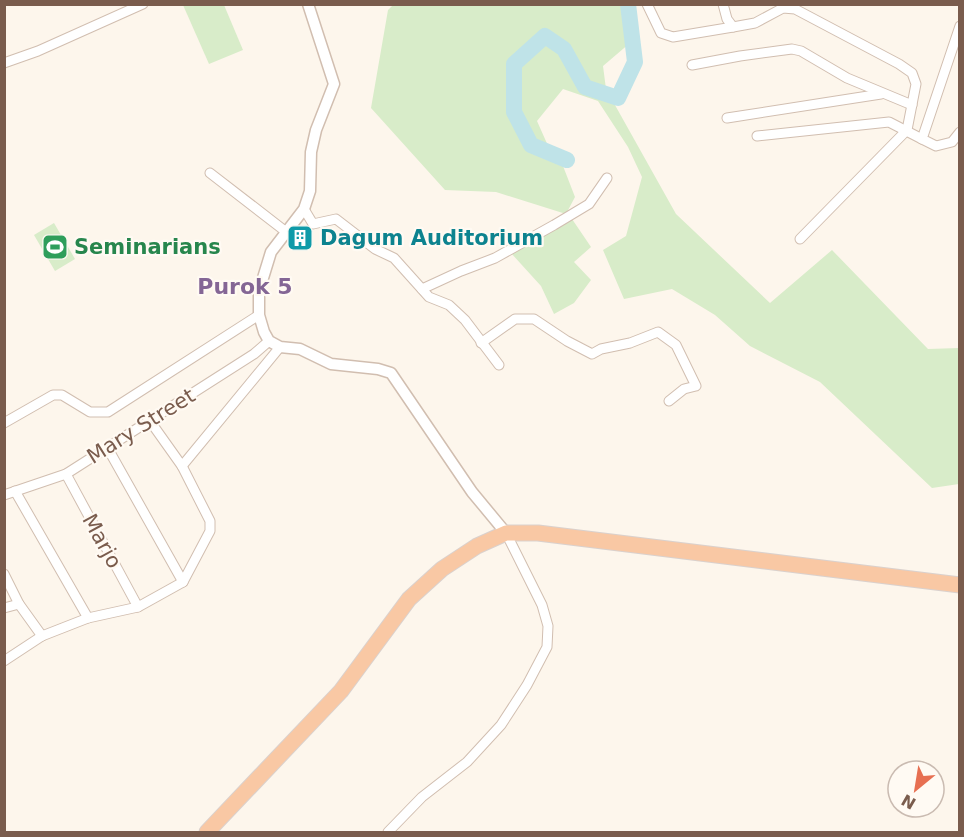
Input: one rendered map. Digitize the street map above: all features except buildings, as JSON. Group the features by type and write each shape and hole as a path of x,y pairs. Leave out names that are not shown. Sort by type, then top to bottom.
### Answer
{"highway":[{"path":"207,832 342,691 409,599 451,563 477,546 506,533 538,533 960,585"}],"street":[{"path":"4,63 143,4"},
{"path":"308,4 334,84 316,130 311,152 310,191 304,209 271,252 263,273 259,291 259,315 264,332 270,341 280,347 300,349 331,364 378,369 391,373 472,492 506,533 542,605 548,626 547,646 527,685 501,725 467,762 422,797 388,832"},
{"path":"648,4 661,33 673,37 755,23 782,6 795,9 912,73 916,84 907,130 800,239"},
{"path":"723,4 727,19 733,27"},
{"path":"922,139 960,26"},
{"path":"692,65 792,49 801,51 847,78 881,94 912,105"},
{"path":"728,118 881,94"},
{"path":"757,136 889,122 936,146 952,142 960,132"},
{"path":"210,172 285,231"},
{"path":"422,289 495,258 555,225 588,204 607,178"},
{"path":"304,209 313,224 336,219 375,249 394,258 429,297 449,305 465,320 499,365"},
{"path":"4,423 53,395 62,395 90,412 108,412 259,315"},
{"path":"481,343 515,319 534,319 592,354 601,349 630,343 658,332 676,345 696,386 684,389 669,401"},
{"name":"Mary Street","path":"4,495 66,474 254,354 270,341"},
{"path":"182,466 280,347"},
{"path":"4,661 42,636 88,618 138,607 183,582 210,531 210,521 182,466 150,421"},
{"path":"107,447 183,582"},
{"name":"Marjo","path":"66,474 138,607"},
{"path":"15,491 88,618"},
{"path":"4,574 19,604 42,636"},
{"path":"4,609 19,604"}],"green space":[{"path":"183,5 224,5 243,50 209,64"},
{"path":"393,5 632,5 637,37 603,66 606,89 676,214 770,303 832,250 928,349 959,348 959,484 932,488 820,382 750,346 715,315 672,289 624,299 603,250 626,236 642,177 628,147 598,101 563,89 537,121 549,148 563,166 575,197 566,214 496,192 445,190 371,108 388,10"},
{"path":"572,219 591,247 574,262 591,280 574,303 554,314 541,286 511,253"},
{"name":"Seminarians","path":"54,223 75,259 55,271 34,235"}],"waterway":[{"path":"567,160 531,145 514,112 514,64 545,36 564,49 585,87 618,98 635,62 628,4"}],"place":[{"name":"Dagum Auditorium","path":"300,238"},
{"name":"Seminarians","path":"55,247"}],"district":[{"name":"Purok 5","path":"245,286"}]}
